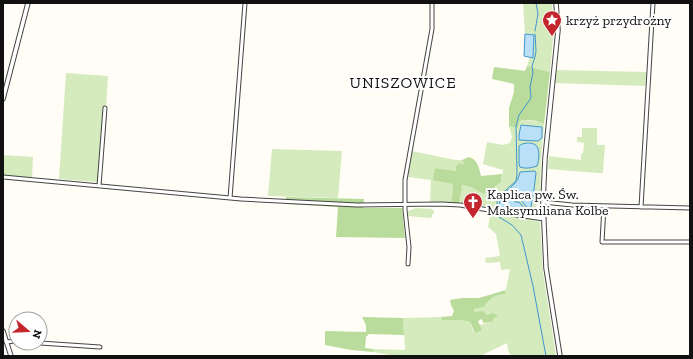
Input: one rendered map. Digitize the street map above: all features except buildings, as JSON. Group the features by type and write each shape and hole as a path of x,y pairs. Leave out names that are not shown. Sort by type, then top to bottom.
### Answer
{"street":[{"path":"3,99 28,3"},
{"path":"230,198 245,3"},
{"path":"408,264 409,247 405,180 432,29 432,3"},
{"path":"556,3 558,30 545,158 544,219 546,268 560,356"},
{"path":"641,207 652,3"},
{"path":"99,186 105,108"},
{"path":"3,177 230,198 357,205 460,205 499,213 544,219"},
{"path":"544,202 572,205 690,208"},
{"path":"604,206 602,242 690,242"},
{"path":"3,331 11,356"},
{"path":"48,344 100,347"}],"green space":[{"path":"523,3 552,3 554,27 550,72 527,66 530,57 533,58 534,35 525,34"},
{"path":"527,66 550,72 544,124 536,121 523,120 520,121 518,128 509,126 509,108 514,92 514,84 492,79 494,67 525,71"},
{"path":"556,70 647,72 645,86 554,83"},
{"path":"66,73 108,76 106,108 103,109 98,182 59,179"},
{"path":"525,120 542,122 544,124 540,201 532,211 529,219 540,222 543,272 556,356 511,356 507,343 480,356 395,356 373,352 373,349 405,350 403,318 441,317 442,320 461,320 470,322 474,333 479,325 492,322 487,315 474,312 474,309 484,307 488,301 498,295 505,294 510,269 501,270 500,262 486,263 485,258 500,256 496,234 488,227 490,216 488,207 459,203 461,185 473,188 483,194 491,191 501,182 503,170 483,164 487,142 503,145 510,143 512,137 509,126 518,128 520,121"},
{"path":"582,128 597,128 597,145 605,145 603,173 548,169 549,156 581,160 584,143 577,142 577,137 582,137"},
{"path":"272,149 342,151 338,198 268,196"},
{"path":"412,151 455,160 462,160 464,164 456,171 435,168 444,182 452,184 453,189 451,203 430,202 431,180 408,177"},
{"path":"3,155 33,157 32,179 3,177"},
{"path":"469,157 476,162 481,176 502,174 501,182 490,191 483,194 473,188 462,185 459,203 451,203 453,189 452,184 433,180 435,168 456,171 456,166 460,163 462,165 464,164 462,160"},
{"path":"286,197 364,199 363,208 402,208 405,238 336,237 338,207 286,204"},
{"path":"416,208 432,209 434,214 432,214 432,217 430,218 407,216 406,212"},
{"path":"506,290 505,294 498,295 488,301 484,307 474,309 474,312 483,311 487,315 493,313 498,316 494,318 492,322 483,323 482,319 478,321 482,330 475,333 470,322 461,320 442,320 441,317 452,316 454,311 450,300 479,298"},
{"path":"362,317 403,318 404,335 369,334 366,337 365,348 373,349 373,352 325,345 325,331 366,332 366,325"}],"water":[{"path":"525,34 534,35 533,58 524,56"},
{"path":"521,125 542,127 542,138 538,141 519,140"},
{"path":"532,143 538,148 539,151 537,166 531,168 520,167 519,164 519,146"},
{"path":"535,171 533,197 530,211 518,197 515,199 515,202 519,202 528,212 501,210 499,208 502,197 515,183 520,172"}],"waterway":[{"path":"535,31 538,14 536,3"},
{"path":"496,210 498,197 516,181 516,126 519,115 531,98 530,87 533,73 532,66 536,51 535,34"},
{"path":"496,213 499,217 512,225 521,235 533,286 546,356"}],"place":[{"name":"krzyż przydrożny","path":"552,37"},
{"name":"Kaplica pw. Św. Maksymiliana Kolbe","path":"473,219"}],"district":[{"name":"UNISZOWICE","path":"403,82"}]}
